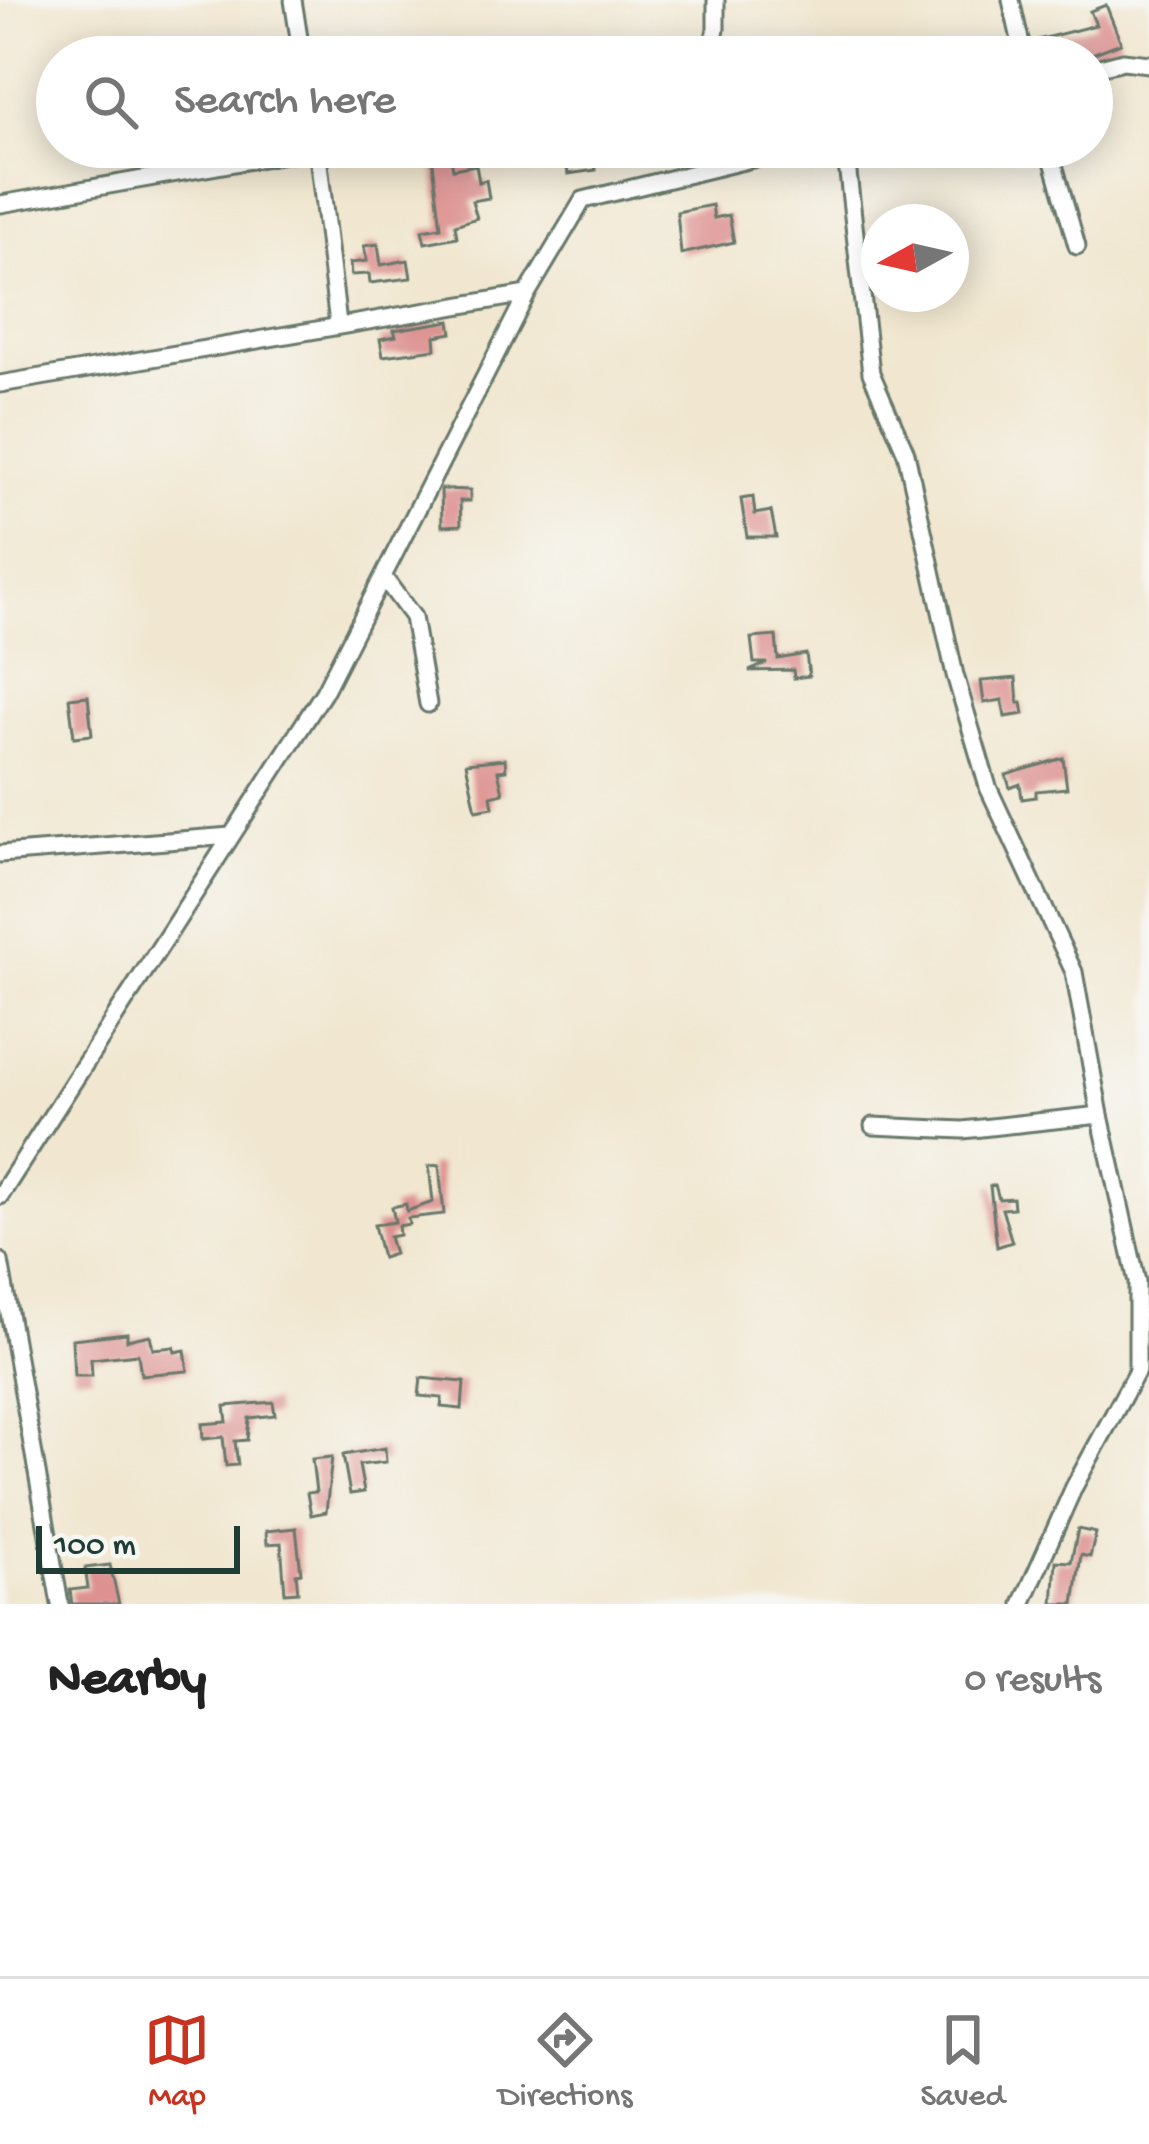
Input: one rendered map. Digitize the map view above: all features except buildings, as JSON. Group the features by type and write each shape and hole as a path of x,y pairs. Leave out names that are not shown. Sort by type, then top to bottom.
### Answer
{"street":[{"path":"293,0 299,36"},
{"path":"714,36 716,0"},
{"path":"1011,0 1019,36"},
{"path":"1113,64 1149,64"},
{"path":"1,204 202,168"},
{"path":"321,168 338,324"},
{"path":"0,1196 324,692 527,294 584,200 716,168"},
{"path":"847,168 871,373 906,453 955,675 988,787 1074,972 1137,1282 1136,1371 1074,1487 1022,1604"},
{"path":"1055,168 1077,246"},
{"path":"0,384 527,294"},
{"path":"384,578 413,617 428,704"},
{"path":"0,854 231,836"},
{"path":"873,1126 963,1130 1100,1115"},
{"path":"1130,1248 1149,1246"},
{"path":"0,1261 60,1604"}]}
